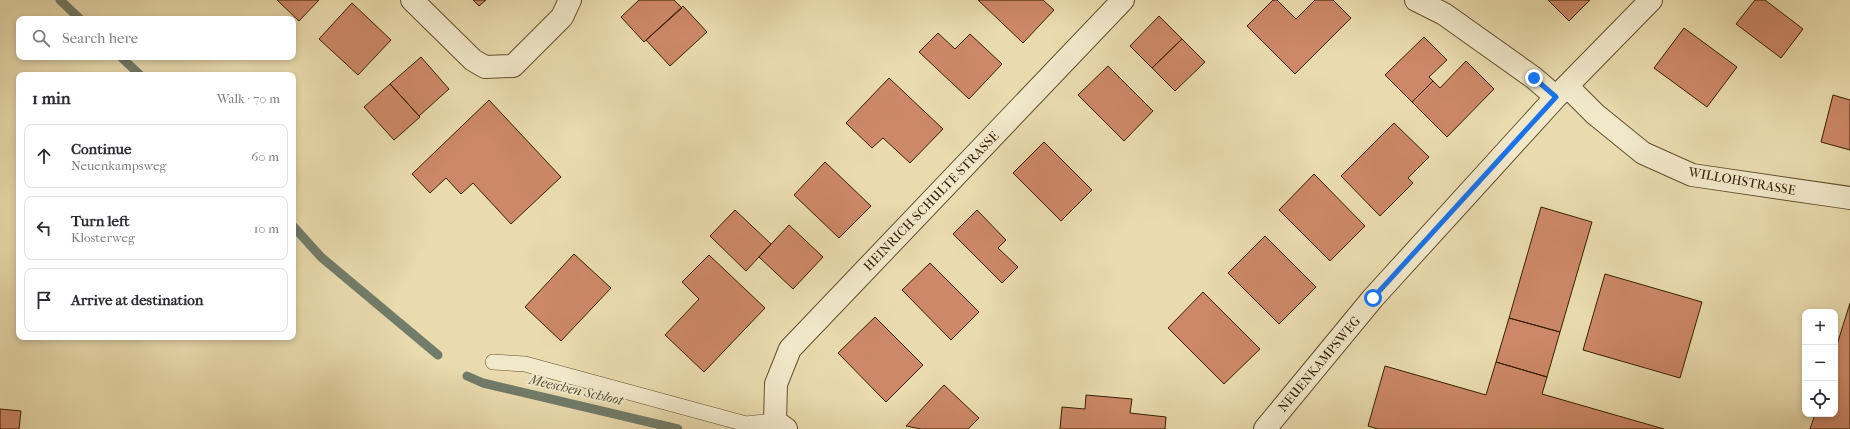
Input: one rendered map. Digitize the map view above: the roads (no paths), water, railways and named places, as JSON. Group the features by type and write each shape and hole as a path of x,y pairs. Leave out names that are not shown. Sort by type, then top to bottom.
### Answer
{"street":[{"path":"412,0 473,60 485,67 513,66 562,17 570,0"},
{"name":"HEINRICH-SCHULTE-STRASSE","path":"781,425 776,384 790,349 1123,0"},
{"name":"WILLOHSTRASSE","path":"1416,0 1444,14 1534,78 1562,91 1595,114 1643,153 1692,175 1850,198"},
{"name":"NEUENKAMPSWEG","path":"1264,429 1373,298 1562,91 1651,0"}],"lane":[{"name":"HEINRICH-SCHULTE-STRASSE","path":"493,362 525,364 746,424 781,425"}],"waterway":[{"name":"Meeschen Schloot","path":"60,0 77,16"},
{"name":"Meeschen Schloot","path":"124,60 137,72"},
{"name":"Meeschen Schloot","path":"296,229 321,257 438,355"},
{"name":"Meeschen Schloot","path":"467,376 483,383 678,429"}]}
